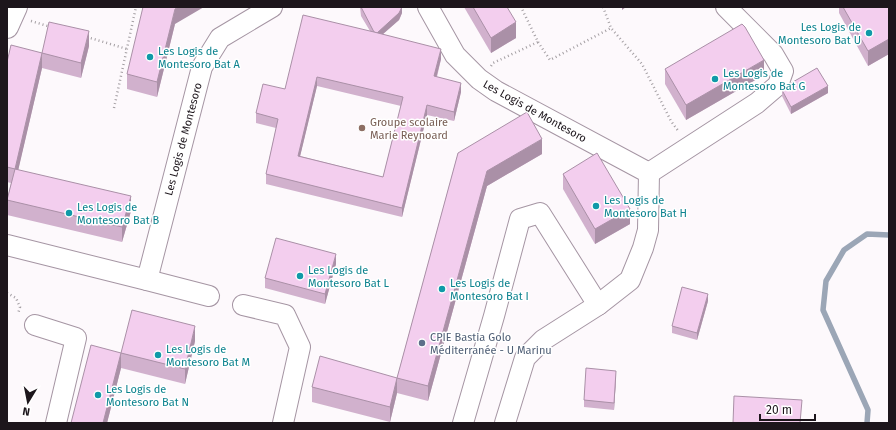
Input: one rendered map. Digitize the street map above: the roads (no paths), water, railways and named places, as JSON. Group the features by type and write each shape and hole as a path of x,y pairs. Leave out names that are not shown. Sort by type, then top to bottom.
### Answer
{"lane":[{"name":"Les Logis de Montesoro","path":"147,280 202,68 220,38 272,7"},
{"name":"Les Logis de Montesoro","path":"428,7 455,55 479,80 496,91 649,172"},
{"path":"505,423 525,358 543,340 598,305 630,280 643,248 648,230 649,172 762,98 778,85 783,71 773,54 726,7"},
{"path":"463,423 520,219 540,213 598,305"},
{"path":"7,245 209,296"},
{"path":"243,305 285,316 300,347 283,423"},
{"path":"35,325 76,338 56,423"}],"waterway":[{"path":"867,423 868,410 823,310 826,281 844,250 867,234 889,235"}],"place":[{"name":"Les Logis de Montesoro Bat U","path":"869,33"},
{"name":"Les Logis de Montesoro Bat A","path":"150,57"},
{"name":"Les Logis de Montesoro Bat G","path":"715,79"},
{"name":"Groupe scolaire Marie Reynoard","path":"362,128"},
{"name":"Les Logis de Montesoro Bat H","path":"596,206"},
{"name":"Les Logis de Montesoro Bat B","path":"69,213"},
{"name":"Les Logis de Montesoro Bat L","path":"300,276"},
{"name":"Les Logis de Montesoro Bat I","path":"442,289"},
{"name":"CPIE Bastia Golo Méditerranée - U Marinu","path":"422,343"},
{"name":"Les Logis de Montesoro Bat M","path":"158,355"},
{"name":"Les Logis de Montesoro Bat N","path":"98,395"}]}
